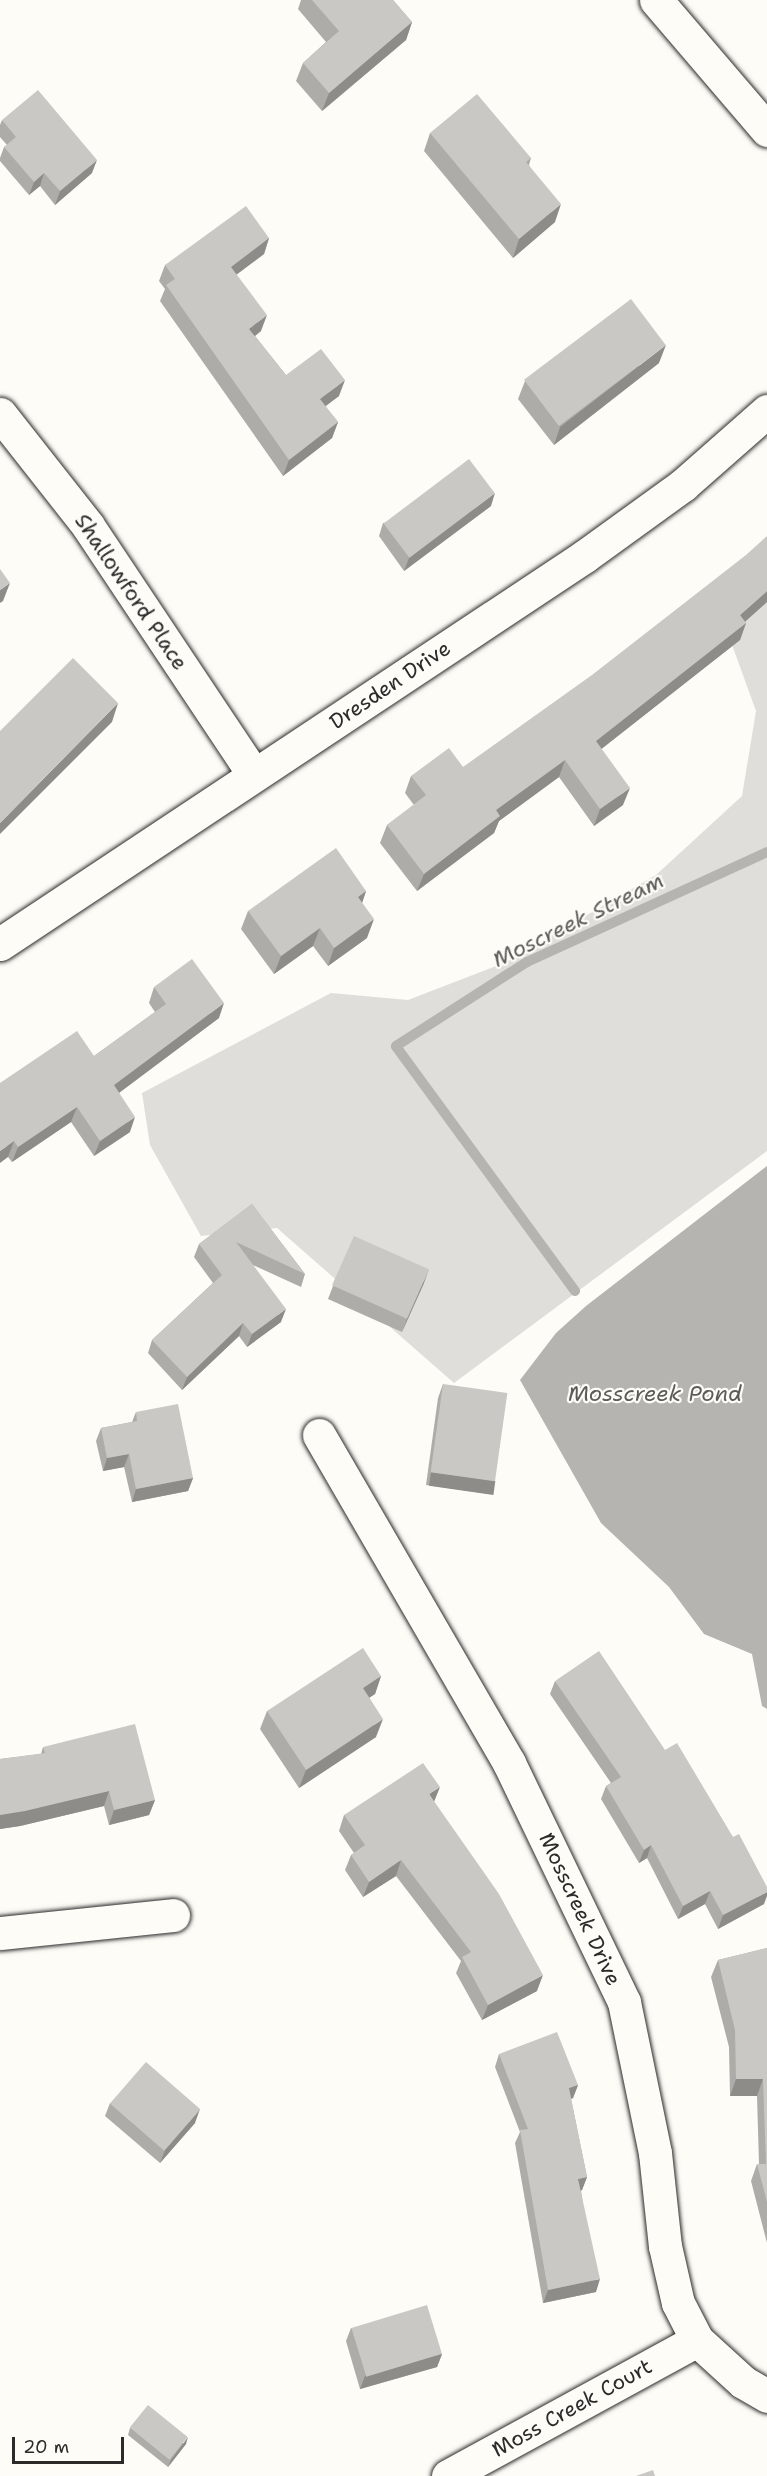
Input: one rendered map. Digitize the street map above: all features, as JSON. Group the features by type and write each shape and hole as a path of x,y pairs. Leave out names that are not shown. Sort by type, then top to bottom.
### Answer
{"street":[{"path":"656,0 767,130"},
{"name":"Dresden Drive","path":"0,944 585,556 683,485 767,411"},
{"name":"Shallowford Place","path":"0,414 88,526 254,775"},
{"name":"Mosscreek Drive","path":"319,1435 509,1763 624,2002 655,2153 665,2246 678,2303 697,2340 743,2382 767,2396"},
{"path":"0,1933 173,1915"},
{"name":"Moss Creek Court","path":"448,2476 697,2340"}],"shaded area":[{"path":"767,562 767,1151 454,1383 277,1228 201,1236 150,1145 142,1093 331,993 408,1000 504,963 656,875 742,796 756,711 731,642 705,597"}],"water":[{"name":"Mosscreek Pond","path":"767,1166 767,1709 762,1706 752,1654 704,1634 669,1587 601,1523 520,1380 556,1333 586,1306"}],"building":[{"path":"312,0 393,0 412,22 329,93 303,63 339,31"},
{"path":"38,90 97,160 60,191 44,173 34,182 4,147 16,137 2,120"},
{"path":"477,94 531,158 526,162 561,204 519,239 430,133"},
{"path":"246,206 269,238 231,267 267,315 249,329 286,375 321,349 345,380 320,399 338,422 289,460 166,285 175,279 165,265"},
{"path":"631,299 666,345 559,426 524,380"},
{"path":"469,459 495,493 409,558 384,523"},
{"path":"767,536 767,591 740,615 746,623 596,741 630,788 600,809 565,760 496,810 500,816 424,874 387,825 426,795 411,776 449,748 463,767 592,675 746,555"},
{"path":"0,569 10,583 0,590"},
{"path":"73,658 118,703 0,823 0,731"},
{"path":"336,848 366,891 358,897 374,919 334,948 320,928 281,956 248,911"},
{"path":"192,959 224,1003 114,1085 135,1117 100,1141 77,1107 18,1147 14,1141 0,1151 0,1083 77,1031 94,1056 166,1004 154,987"},
{"path":"252,1204 305,1274 236,1242 286,1309 252,1334 243,1323 187,1377 152,1340 222,1275 199,1244"},
{"path":"354,1236 429,1269 407,1319 332,1285"},
{"path":"443,1384 507,1393 495,1481 431,1472"},
{"path":"178,1404 193,1478 136,1489 129,1454 107,1458 101,1428 137,1421 136,1412"},
{"path":"363,1648 381,1676 363,1688 383,1719 306,1770 267,1711"},
{"path":"599,1651 665,1750 677,1743 733,1837 739,1834 767,1887 767,1892 723,1915 710,1891 683,1906 651,1845 644,1850 606,1786 621,1777 555,1681"},
{"path":"135,1724 155,1800 114,1810 109,1791 0,1815 0,1759 45,1753 43,1747"},
{"path":"423,1763 440,1787 429,1794 499,1894 543,1975 488,2005 462,1957 471,1952 401,1860 369,1882 351,1855 365,1845 344,1815"},
{"path":"767,1948 767,2202 757,2164 766,2164 763,2079 736,2079 735,2030 718,1960"},
{"path":"557,2032 578,2085 569,2088 587,2177 578,2179 600,2279 548,2290 520,2130 528,2129 499,2054"},
{"path":"146,2062 200,2109 164,2151 110,2104"},
{"path":"427,2305 442,2354 366,2377 351,2328"},
{"path":"148,2405 188,2437 169,2460 130,2428"},
{"path":"653,2470 655,2476 636,2476"}],"waterway":[{"name":"Moscreek Stream","path":"575,1291 396,1046 527,962 767,852"}]}
